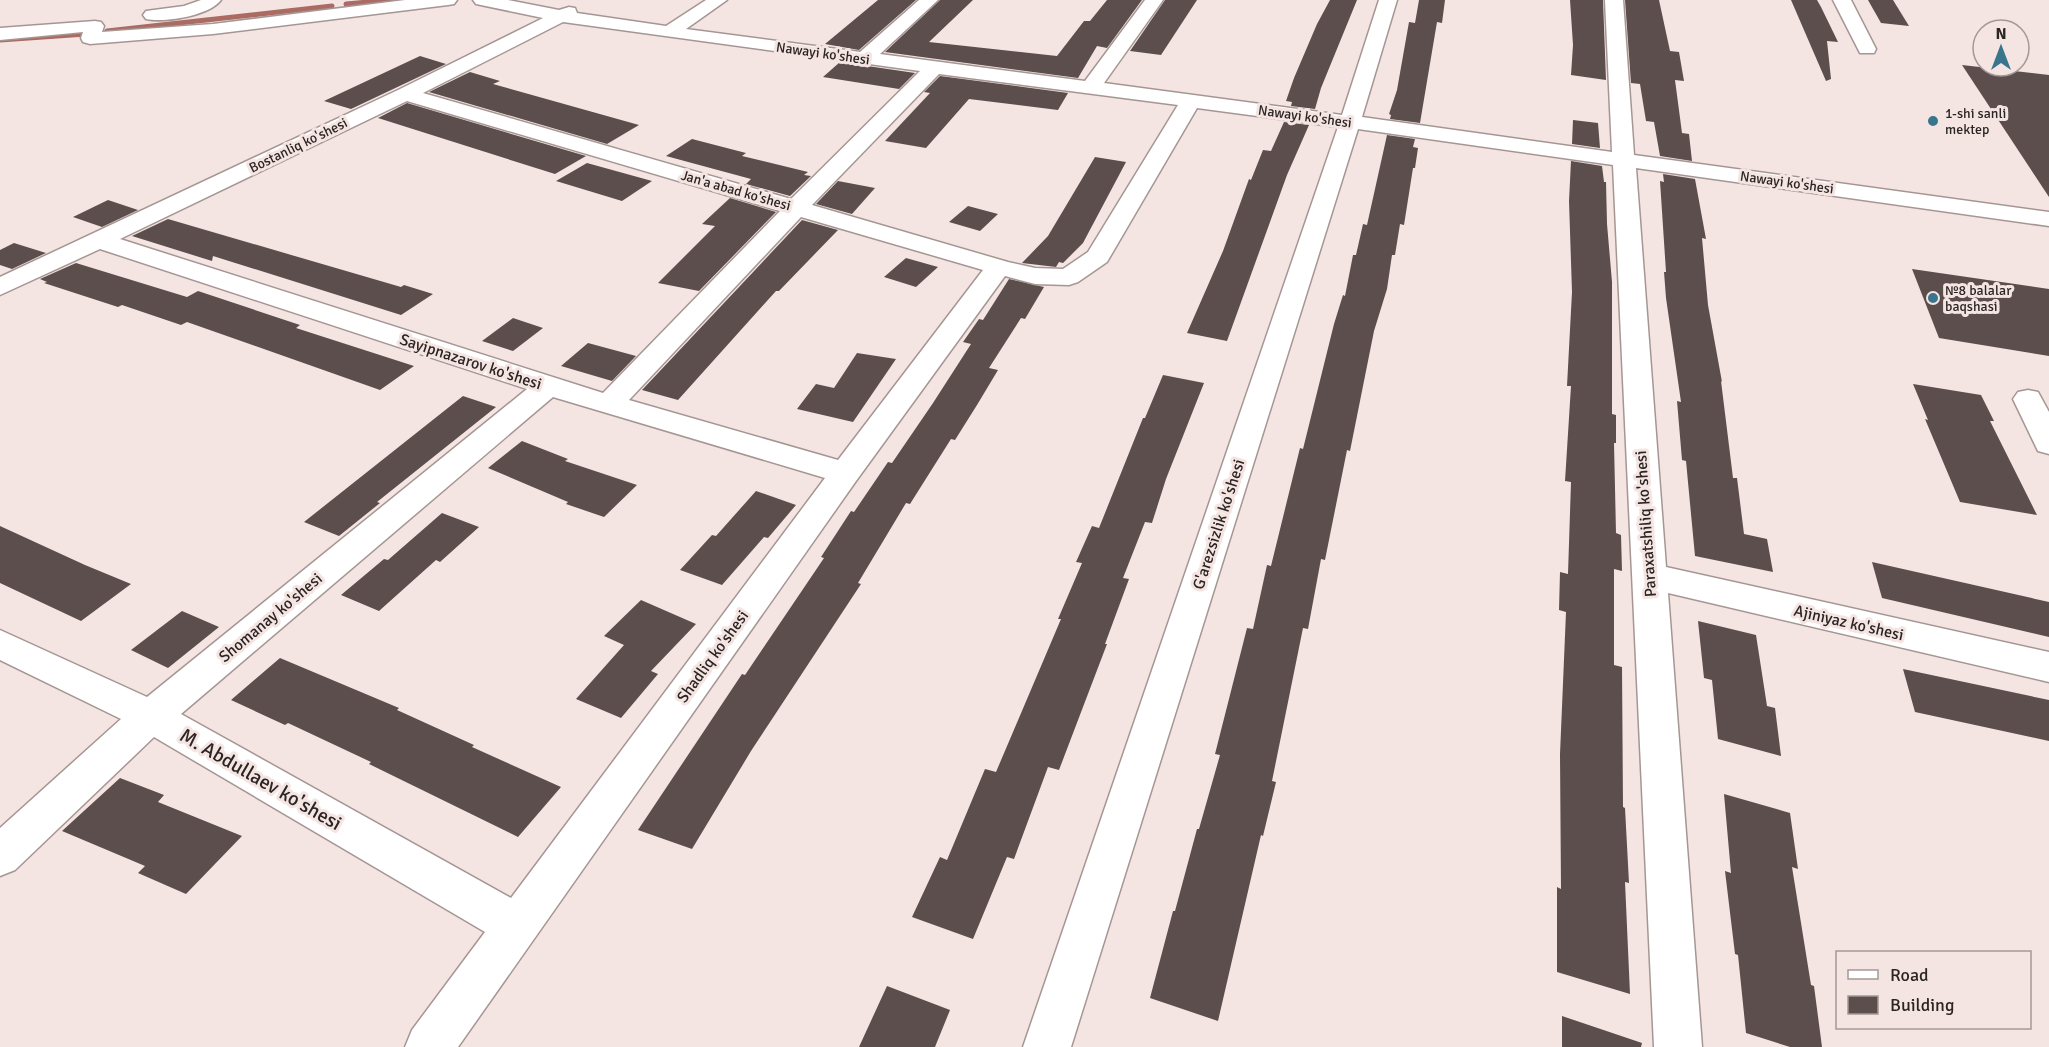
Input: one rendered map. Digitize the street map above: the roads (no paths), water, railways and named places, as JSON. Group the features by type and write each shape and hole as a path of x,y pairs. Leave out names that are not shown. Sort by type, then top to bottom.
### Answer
{"street":[{"path":"147,16 167,0"},
{"path":"0,34 95,26 147,16 180,13 208,4 212,0"},
{"path":"332,13 346,0"},
{"path":"95,26 90,38 213,29 448,0"},
{"name":"Nawayi ko'shesi","path":"482,0 561,16 669,32 1350,122 2049,219"},
{"name":"Bostanliq ko'shesi","path":"0,287 405,94 595,0"},
{"path":"669,32 718,0"},
{"path":"863,59 929,0"},
{"path":"1091,87 1155,0"},
{"name":"G'arezsizlik ko'shesi","path":"1047,1047 1388,0"},
{"name":"Paraxatshiliq ko'shesi","path":"1614,0 1678,1047"},
{"path":"1842,0 1867,49"},
{"path":"610,403 796,208 934,68"},
{"name":"Jan'a abad ko'shesi","path":"405,94 999,267 1035,276 1069,277 1098,257 1191,101"},
{"name":"Sayipnazarov ko'shesi","path":"99,240 548,386 845,473"},
{"name":"Shadliq ko'shesi","path":"429,1047 845,473 999,267"},
{"name":"Shomanay ko'shesi","path":"0,856 151,716 548,386"},
{"path":"2028,399 2049,444"},
{"name":"Ajiniyaz ko'shesi","path":"1649,576 2049,667"},
{"name":"M. Abdullaev ko'shesi","path":"0,644 151,716 516,925"}],"waterway":[{"path":"346,4 391,0"},
{"path":"107,31 332,6"},
{"path":"0,40 86,34"}],"place":[{"name":"1-shi sanli mektep","path":"1933,121"},
{"name":"№8 balalar baqshasi","path":"1933,298"}]}
